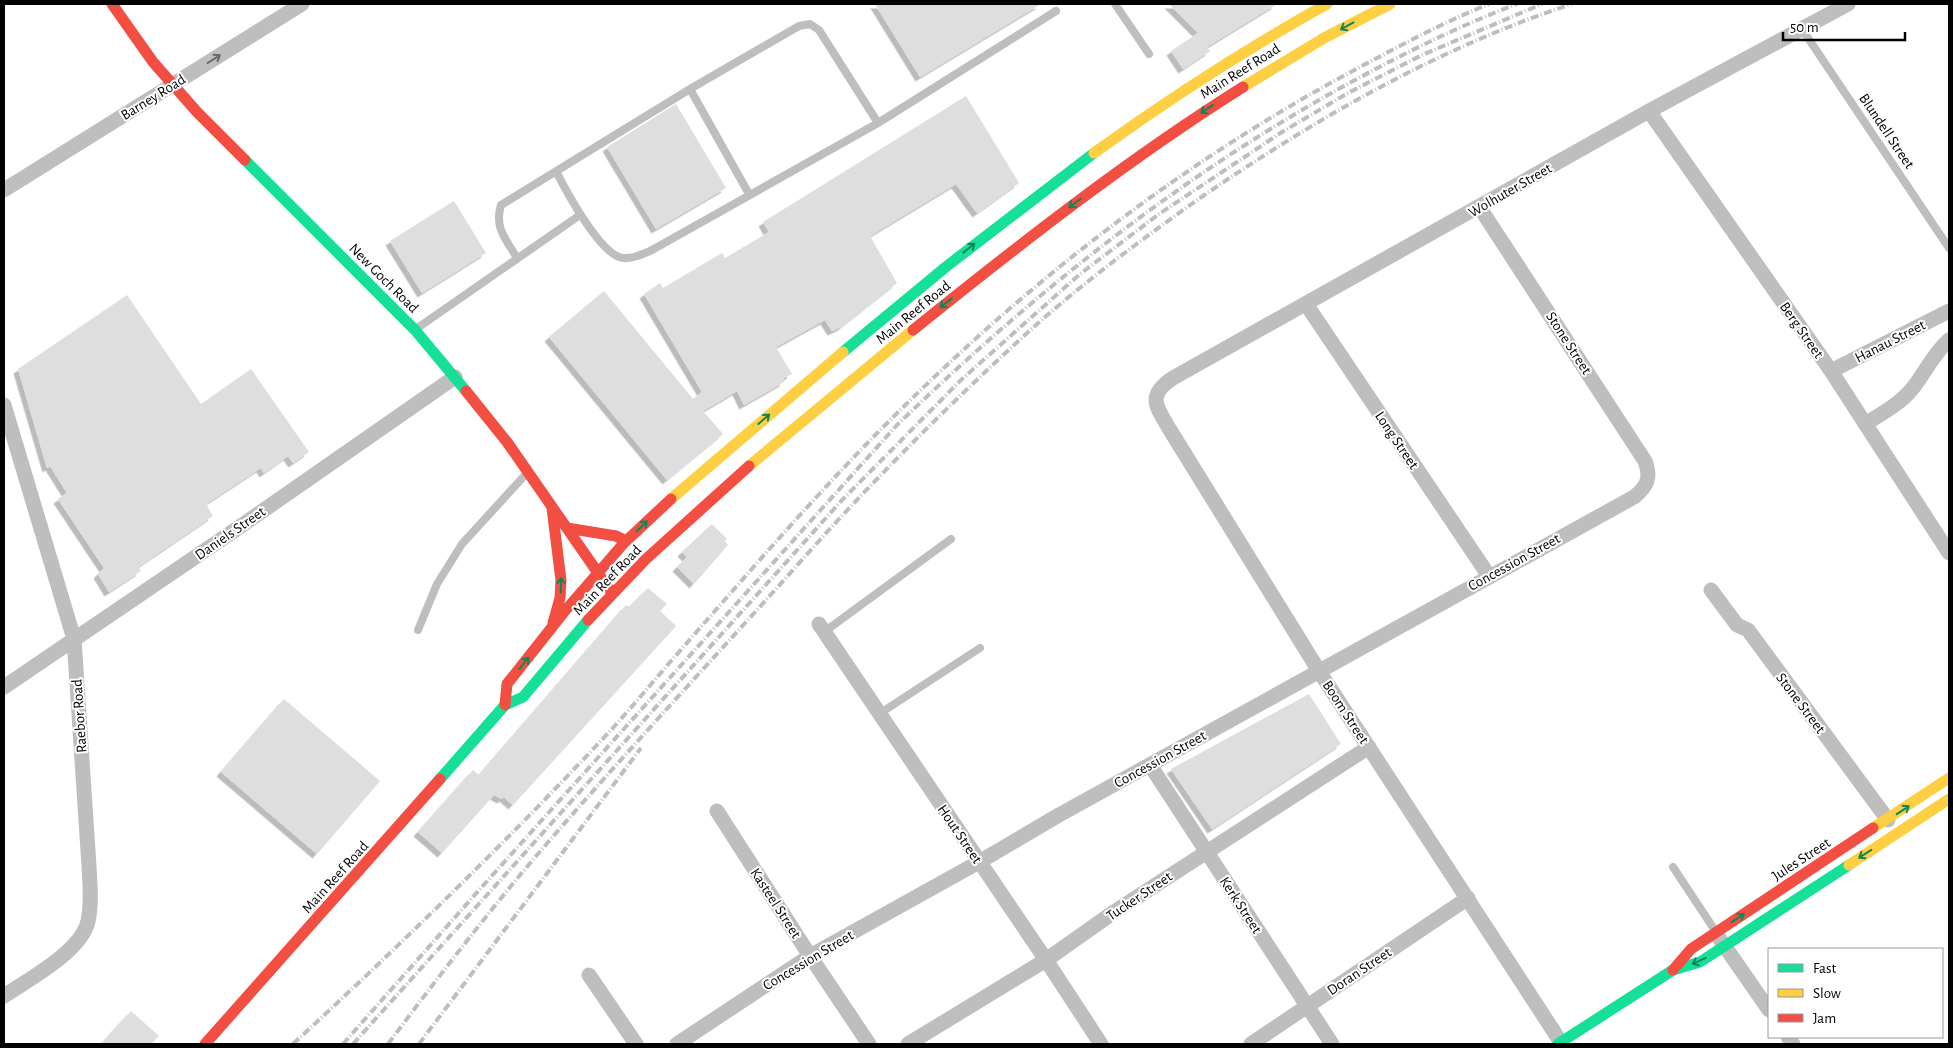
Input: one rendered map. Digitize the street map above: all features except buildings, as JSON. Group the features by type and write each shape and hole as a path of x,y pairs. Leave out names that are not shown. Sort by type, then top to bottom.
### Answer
{"main road":[{"name":"New Goch Road","path":"112,4 153,62 172,85 414,330 454,377 507,442 612,593"},
{"name":"Main Reef Road","path":"505,705 507,684 597,572 626,540 674,495 877,322 1088,157 1178,94 1255,45 1327,4"},
{"name":"Main Reef Road","path":"205,1044 505,705 523,697 612,593 757,459 934,313 1098,185 1181,126 1272,68 1390,4"},
{"path":"550,632 560,598 562,580 555,542 552,508"},
{"path":"567,528 616,536 626,540"},
{"name":"Jules Street","path":"1560,1044 1673,970 1691,949 1949,778"},
{"name":"Jules Street","path":"1673,970 1700,962 1949,799"}],"street":[{"name":"Barney Road","path":"4,190 302,4"},
{"name":"Wolhuter Street","path":"1173,378 1480,208 1649,111 1848,4"},
{"name":"Berg Street","path":"1649,111 1831,371 1949,553"},
{"name":"Stone Street","path":"1480,208 1645,461 1648,469 1647,483"},
{"name":"Long Street","path":"1306,304 1489,576"},
{"name":"Hanau Street","path":"1831,371 1949,311"},
{"path":"1865,424 1901,400 1911,390 1939,350 1949,340"},
{"name":"Daniels Street","path":"4,687 454,377"},
{"name":"Boom Street","path":"1173,378 1162,385 1156,392 1155,401 1158,410 1319,671 1468,898 1560,1044"},
{"name":"Raebor Road","path":"4,405 7,425 74,639 89,866 88,921 83,936 70,950 4,996"},
{"name":"Concession Street","path":"677,1044 810,956 1059,815 1634,497 1643,490 1647,483"},
{"name":"Stone Street","path":"1711,590 1736,626 1748,630 1888,820"},
{"name":"Hout Street","path":"821,628 1101,1044"},
{"name":"Tucker Street","path":"908,1044 1046,960 1206,851 1369,747"},
{"name":"Kerk Street","path":"1150,766 1332,1044"},
{"name":"Kasteel Street","path":"717,811 869,1044"},
{"name":"Doran Street","path":"1251,1044 1468,898"},
{"path":"1716,932 1768,1009"},
{"path":"589,975 636,1044"}],"lane":[{"path":"1115,4 1149,54"},
{"path":"556,172 580,215 611,253 622,258 636,257 652,250 878,123 1056,11"},
{"path":"517,258 499,227 498,215 501,205 690,89 799,26 810,24 819,30 878,123"},
{"name":"Blundell Street","path":"1802,29 1949,248"},
{"path":"690,89 749,194"},
{"path":"414,330 580,215"},
{"path":"418,630 437,584 458,551 528,472"},
{"path":"821,628 951,539"},
{"path":"879,714 980,648"},
{"path":"1673,866 1716,932"}],"railway":[{"path":"293,1044 447,898 522,823 615,725 806,508 853,458 912,398 1035,287 1100,235 1236,139 1307,96 1394,49 1489,4"},
{"path":"343,1044 897,425 949,376 1108,241 1221,160 1342,87 1406,53 1472,22 1517,4"},
{"path":"353,1044 843,499 961,380 1080,274 1159,214 1282,132 1348,93 1422,55 1542,4"},
{"path":"388,1044 461,948 518,878 563,825 759,607 917,438 1047,315 1112,262 1203,196 1335,112 1427,63 1475,41 1523,21 1572,4"},
{"path":"419,1044 641,748"}],"traffic: fast":[{"path":"843,352 947,266 1094,153"},
{"path":"245,160 415,330 466,391"},
{"path":"440,779 505,705 523,697 588,620"},
{"path":"1558,1044 1673,970 1700,962 1849,865"}],"traffic: slow":[{"path":"1094,153 1208,75 1327,4"},
{"path":"1243,87 1324,38 1390,4"},
{"path":"749,466 913,330"},
{"path":"671,499 843,352"},
{"path":"1873,828 1949,778"},
{"path":"1849,865 1949,799"}],"traffic: jam":[{"path":"112,4 153,62 197,112 245,160"},
{"path":"913,330 993,266 1116,173 1243,87"},
{"path":"466,391 507,442 612,593"},
{"path":"588,620 646,559 749,466"},
{"path":"505,705 507,684 564,612 624,543 671,499"},
{"path":"552,508 561,580 560,598 553,623"},
{"path":"567,528 616,536 626,541"},
{"path":"205,1044 440,779"},
{"path":"1673,970 1691,949 1873,828"}]}
